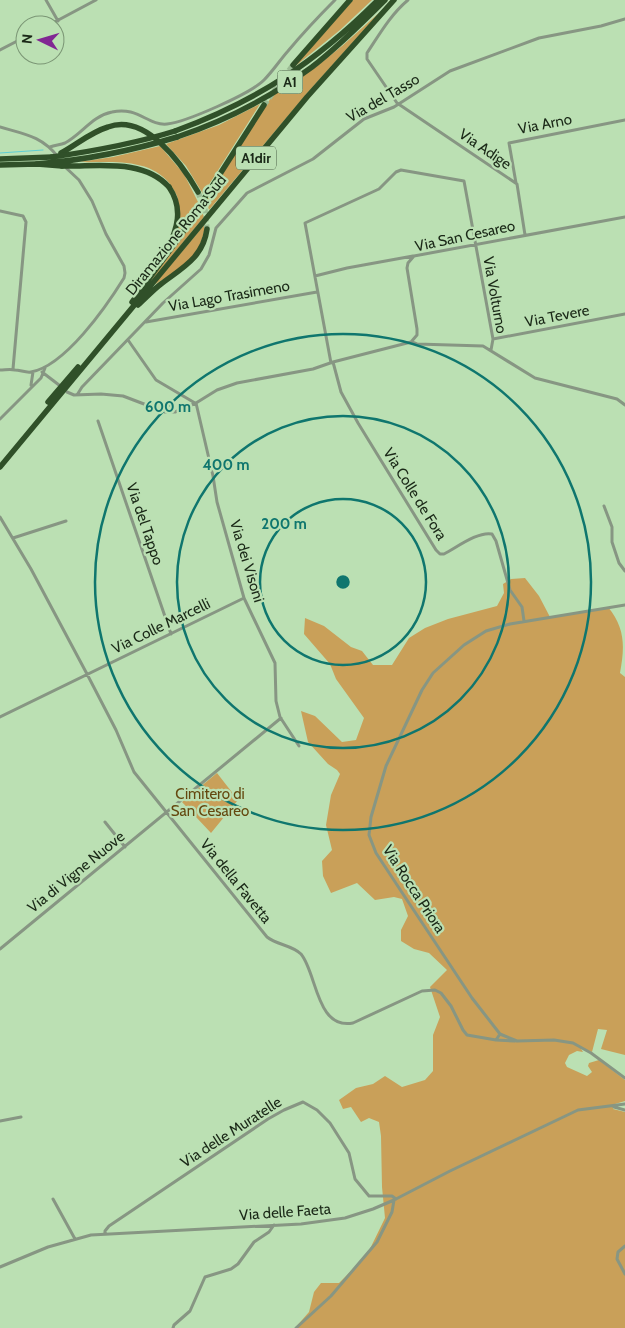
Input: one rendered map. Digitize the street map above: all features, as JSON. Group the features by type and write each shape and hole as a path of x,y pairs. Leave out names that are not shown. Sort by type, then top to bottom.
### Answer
{"highway":[{"path":"293,65 350,0"},
{"name":"A1","path":"0,165 38,164 109,154 145,146 176,134 262,92 286,77 333,42 378,0"},
{"name":"A1","path":"0,159 52,157 116,147 198,130 238,112 300,75 343,41 385,0"},
{"name":"Diramazione Roma Sud","path":"0,467 307,97 394,0"},
{"name":"A1dir","path":"155,272 196,212 264,105"},
{"path":"52,157 110,126 123,124 136,127 154,138 168,151 198,192"},
{"path":"38,164 136,168 154,174 169,187 177,203 178,221 171,241 155,272"},
{"path":"122,320 158,287 194,259 203,245 207,229"},
{"name":"Diramazione Roma Sud","path":"0,461 155,272"}],"street":[{"path":"46,0 55,15"},
{"path":"65,17 96,0"},
{"path":"50,147 65,143 93,121 112,112 132,112 156,123 167,124 191,117 230,100 263,81 334,0"},
{"path":"398,104 366,56 390,20 408,0"},
{"name":"Via del Tasso","path":"77,395 81,388 145,322 201,269 209,255 216,229 242,197 313,160 365,118 398,104 444,74 543,37 625,19"},
{"path":"0,50 15,42"},
{"name":"Via Adige","path":"398,104 516,184 526,235"},
{"name":"Via Arno","path":"516,184 509,143 625,120"},
{"path":"0,127 37,139 50,147 65,167 79,180 86,190 106,234 124,266 125,273 117,289 87,331 73,345 47,365 34,372 13,369 0,370"},
{"name":"Via Volturno","path":"315,276 305,223 379,189 396,172 401,170 464,181 493,339 491,350"},
{"path":"0,211 23,216 26,222 13,369"},
{"name":"Via San Cesareo","path":"411,342 417,335 417,329 407,268 408,263 414,256 625,216"},
{"path":"332,362 315,276 347,268 414,256"},
{"name":"Via Lago Trasimeno","path":"145,322 317,292"},
{"name":"Via Tevere","path":"493,339 625,314"},
{"path":"128,340 156,380 196,403"},
{"path":"67,392 77,395 122,396 169,413 179,411 217,390 237,383 312,369 411,342 417,344 478,346 491,350 535,378 617,399 625,405"},
{"name":"Via Colle de Fora","path":"332,362 341,392 436,550 440,554 444,554 469,540 486,534 492,534 496,541 511,592 522,608 524,621"},
{"path":"0,419 40,379 47,365"},
{"path":"39,370 59,385"},
{"path":"27,372 35,380 50,378"},
{"path":"30,388 34,372"},
{"name":"Via dei Visoni","path":"196,403 217,502 244,598 275,663 276,701 281,718 299,746"},
{"name":"Via del Tappo","path":"98,421 171,634"},
{"path":"604,506 612,527 612,539 619,563 625,571"},
{"name":"Via della Favetta","path":"0,518 34,573 116,730 133,769 267,937 294,949 302,956 320,1002 329,1014 344,1024 353,1023 422,991 435,990 441,993 463,1030 468,1035 496,1040"},
{"path":"13,538 66,521"},
{"name":"Via Colle Marcelli","path":"0,717 244,598"},
{"name":"Via Rocca Priora","path":"625,605 524,621 486,631 464,644 433,673 422,690 386,766 368,835 390,874 472,998 500,1034 517,1041 554,1040 573,1043 591,1053 625,1078"},
{"name":"Via di Vigne Nuove","path":"0,949 281,718"},
{"path":"104,822 125,847"},
{"path":"496,1040 500,1034"},
{"path":"496,1040 517,1041"},
{"name":"Via delle Muratelle","path":"104,1234 109,1226 260,1124 284,1110 303,1102 317,1110 330,1123 349,1153 355,1179 369,1196 392,1196 395,1200"},
{"path":"614,1107 625,1104"},
{"path":"614,1107 625,1110"},
{"name":"Via delle Faeta","path":"0,1267 48,1247 75,1239 104,1234 322,1222 345,1218 395,1200 450,1171 578,1110 614,1107"},
{"path":"0,1121 21,1117"},
{"path":"53,1199 75,1239"},
{"path":"296,1328 331,1296 377,1242 392,1212 395,1200"},
{"path":"173,1328 190,1311 205,1278 231,1269 238,1264 254,1242 269,1232 274,1225"},
{"path":"625,1246 618,1252 617,1259 625,1274"}],"green space":[{"path":"353,0 372,0 340,30 293,68"},
{"path":"381,11 308,92 209,210 206,200 272,96 316,67"},
{"path":"260,104 203,194 186,166 166,144 219,125"},
{"path":"160,146 184,174 198,202 176,236 179,214 178,199 170,184 161,175 140,165 128,163 79,162 113,157"},
{"path":"201,209 204,217 147,286"},
{"path":"205,224 203,236 194,254 181,268 154,285"},
{"path":"525,578 539,596 550,617 608,607 621,630 623,654 620,673 625,677 625,1055 601,1049 607,1030 598,1029 592,1052 580,1047 583,1052 577,1051 569,1055 565,1063 567,1067 587,1076 592,1072 588,1066 589,1063 599,1060 625,1080 625,1101 615,1104 613,1109 625,1112 625,1328 295,1328 309,1312 314,1292 321,1283 339,1283 367,1255 385,1218 379,1122 369,1118 361,1122 351,1107 343,1109 339,1100 356,1088 373,1084 385,1076 402,1087 425,1080 433,1071 433,1035 440,1017 430,987 447,970 429,953 414,949 401,941 401,930 408,916 402,899 394,897 375,900 357,883 331,893 323,876 322,861 332,850 326,825 331,795 340,774 308,742 301,711 315,716 342,742 356,740 364,718 336,679 330,664 304,634 305,618 324,626 351,647 362,651 373,665 392,665 409,638 425,628 448,619 497,606 504,593 503,584 511,579"},
{"name":"Cimitero di San Cesareo","path":"217,773 238,800 211,833 182,802"}],"waterway":[{"path":"0,153 43,150"}],"tunnel":[{"path":"264,105 293,65"},
{"path":"198,192 205,210 207,229"}]}
